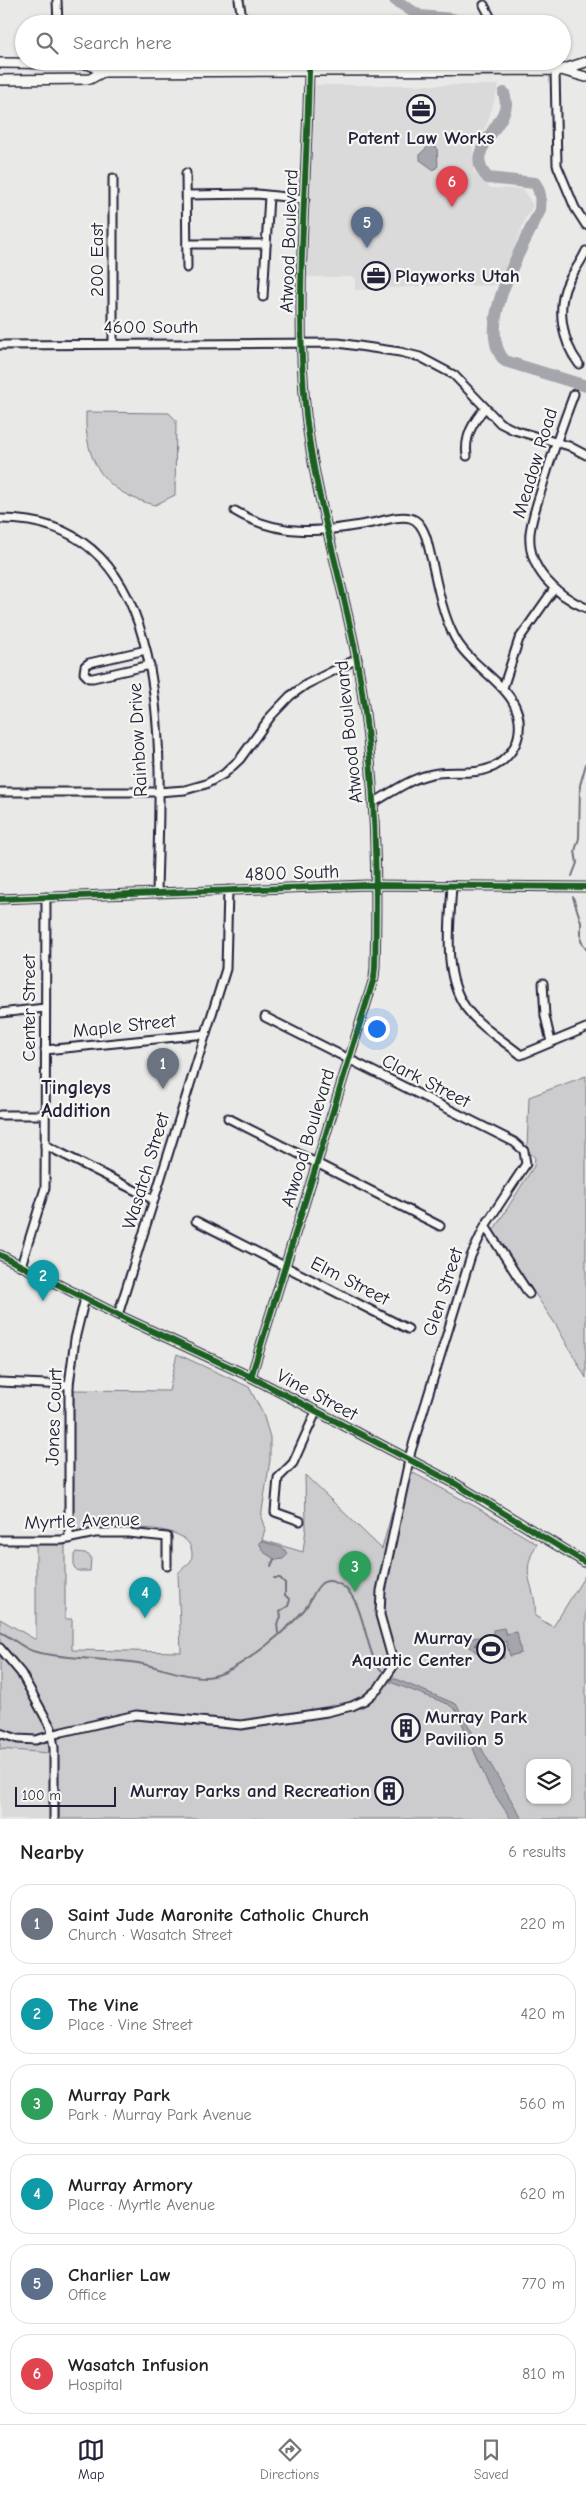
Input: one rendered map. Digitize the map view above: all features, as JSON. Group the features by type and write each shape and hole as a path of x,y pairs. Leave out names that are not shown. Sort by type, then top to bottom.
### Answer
{"main road":[{"path":"571,66 586,62"},
{"path":"0,63 15,63"},
{"path":"99,70 103,72"},
{"path":"0,80 90,79 103,72 349,70"},
{"path":"558,70 586,77"}],"street":[{"path":"57,0 58,15"},
{"path":"238,0 241,15"},
{"path":"484,5 489,15"},
{"path":"558,70 557,165 575,208 586,225"},
{"name":"Atwood Boulevard","path":"251,1377 374,978 375,885 373,803 367,735 357,659 345,595 311,453 302,343 301,278 309,71"},
{"path":"186,173 187,268"},
{"name":"200 East","path":"113,178 113,343"},
{"path":"186,195 269,196 305,199"},
{"path":"264,297 269,196"},
{"path":"186,244 266,244"},
{"path":"579,364 568,347 562,308 568,283 586,251"},
{"name":"4600 South","path":"0,345 302,343 368,346 420,357 454,375 500,422 514,430 556,442 586,455"},
{"name":"Meadow Road","path":"574,394 556,442 530,535 536,563 554,589 586,608"},
{"path":"467,456 467,438 476,419 485,408"},
{"path":"235,511 260,524 280,529 328,530 402,518 410,518 420,524 426,537 454,637 472,661 503,688 518,710 520,731 513,749 502,761 494,766 476,771 425,776 409,781 373,803"},
{"name":"Rainbow Drive","path":"0,519 22,520 50,528 70,536 97,556 113,573 126,592 140,625 150,665 156,709 158,792 157,893"},
{"path":"503,688 519,639 554,589"},
{"path":"146,650 89,663 85,666 84,673 89,678 93,678 150,665"},
{"path":"0,792 158,792 196,788 224,774 240,759 271,716 290,696 307,684 357,659"},
{"name":"4800 South","path":"0,898 375,885 586,887"},
{"path":"452,885 449,956 464,1004 479,1021 521,1056 586,1028"},
{"name":"Wasatch Street","path":"118,1315 228,962 228,890"},
{"name":"Center Street","path":"21,1266 44,1191 46,897"},
{"path":"543,984 545,1016 551,1042"},
{"path":"0,1013 45,1008"},
{"name":"Clark Street","path":"265,1017 519,1146"},
{"name":"Maple Street","path":"45,1050 206,1034"},
{"path":"0,1115 45,1115"},
{"path":"228,1118 440,1226"},
{"path":"45,1145 154,1200"},
{"name":"Glen Street","path":"53,1736 136,1715 227,1725 249,1725 352,1706 370,1697 390,1673 394,1658 380,1615 381,1591 410,1461 444,1340 474,1250 485,1226 525,1168 526,1155 519,1146"},
{"name":"Elm Street","path":"196,1221 408,1329"},
{"path":"485,1226 529,1294"},
{"name":"Vine Street","path":"0,1255 118,1315 251,1377 472,1493 586,1564"},
{"name":"Jones Court","path":"69,1539 69,1385 75,1338 86,1298"},
{"path":"0,1382 69,1385"},
{"path":"300,1520 275,1512 278,1478 293,1463 316,1412"},
{"name":"Myrtle Avenue","path":"0,1540 69,1539 95,1533 128,1533 166,1537 167,1566"},
{"path":"0,1648 21,1673 44,1712 53,1736 54,1819"},
{"path":"0,1733 28,1740 53,1736"}],"shaded area":[{"path":"315,85 499,85 487,124 473,147 474,172 491,188 523,189 533,206 525,219 512,254 505,283 487,286 445,285 355,290 355,277 307,277"},
{"path":"86,412 169,413 176,420 175,495 155,505 123,493 111,484 101,473 94,461 86,430"},
{"path":"586,1076 586,1378 556,1325 493,1231 534,1166 535,1158 527,1149 529,1097"},
{"path":"177,1354 249,1387 263,1414 270,1437 270,1460 261,1517 265,1529 262,1540 303,1552 306,1528 305,1475 382,1549 404,1468 478,1508 537,1544 531,1555 528,1573 534,1596 535,1616 553,1627 586,1574 586,1819 59,1819 58,1756 49,1753 0,1749 0,1619 36,1640 36,1544 65,1544 65,1619 72,1619 72,1650 181,1652 178,1573 191,1561 191,1547 182,1537 167,1531 148,1528 127,1528 78,1532 73,1529 74,1390 169,1391"},
{"path":"76,1552 85,1553 91,1557 90,1571 78,1571 74,1567 74,1555"},
{"path":"0,1749 49,1753 49,1819 0,1819"}],"water":[{"path":"431,144 437,148 438,166 434,170 420,160 420,154"},
{"path":"261,1541 283,1548 288,1554 283,1559 276,1560 265,1553 259,1543"},
{"path":"504,1628 506,1634 517,1632 521,1653 510,1656 506,1641 504,1642 504,1658 492,1658 481,1655 464,1640 493,1634 493,1630"},
{"path":"393,1678 456,1704 522,1819 511,1819 489,1786 457,1711 448,1704 390,1682"}],"waterway":[{"path":"395,0 418,15"},
{"path":"504,93 506,105 503,115 481,150 479,159 481,168 488,178 535,183 539,193 540,210 504,286 495,328 497,346 505,361 586,386"},
{"path":"572,876 577,863 575,851 579,838 580,785 586,764"},
{"path":"573,897 581,922 581,941 586,949"},
{"path":"271,1566 274,1559"},
{"path":"274,1578 280,1578 285,1583 285,1595 290,1600 288,1606 280,1611 281,1617 277,1624 278,1633"},
{"path":"0,1632 36,1652 138,1663 197,1677 209,1677 233,1668 266,1645 304,1610 319,1586 328,1581 345,1588 353,1597 359,1609 376,1663 383,1672"}],"cycle path":[{"path":"251,1377 374,978 375,967 374,811 367,732 356,655 322,506 306,415 301,329 301,286 309,71"},
{"path":"0,899 367,885 586,887"},
{"path":"0,1255 118,1315 251,1377 456,1484 586,1563"}],"place":[{"name":"Patent Law Works","path":"421,109"},
{"name":"Wasatch Infusion","path":"452,207"},
{"name":"Charlier Law","path":"367,248"},
{"name":"Playworks Utah","path":"376,276"},
{"name":"Saint Jude Maronite Catholic Church","path":"163,1089"},
{"name":"The Vine","path":"43,1301"},
{"name":"Murray Park","path":"355,1592"},
{"name":"Murray Armory","path":"145,1618"},
{"name":"Murray Aquatic Center","path":"491,1649"},
{"name":"Murray Park Pavilion 5","path":"406,1728"},
{"name":"Murray Parks and Recreation","path":"389,1791"}],"district":[{"name":"Tingleys Addition","path":"76,1098"}]}
